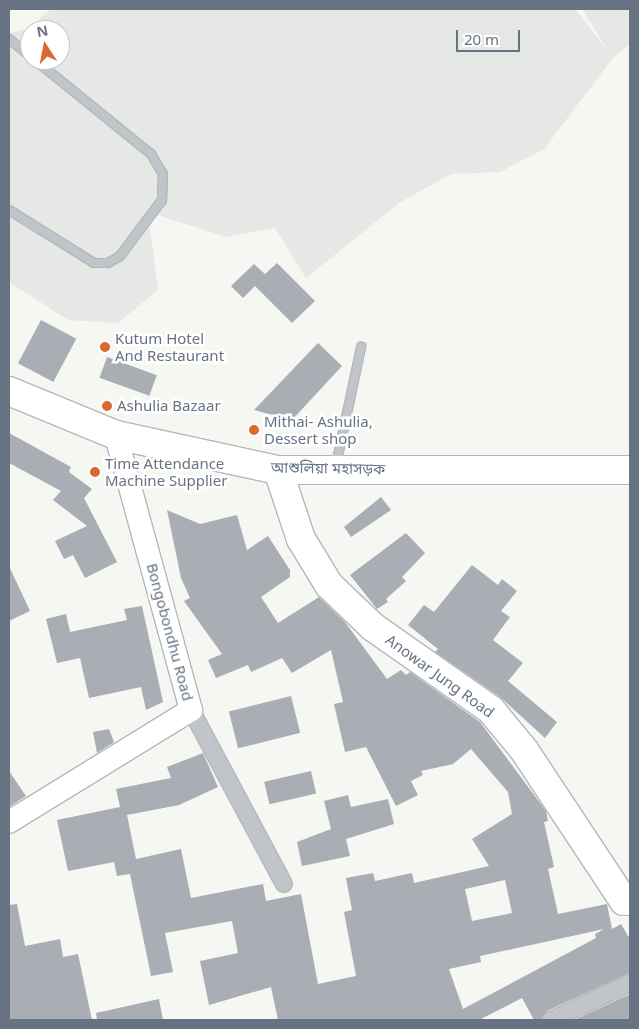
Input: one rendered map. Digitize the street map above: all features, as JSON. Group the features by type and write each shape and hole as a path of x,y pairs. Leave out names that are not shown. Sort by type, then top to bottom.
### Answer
{"highway":[{"name":"আশুলিয়া মহাসড়ক","path":"9,390 116,435 278,470 630,470"},
{"name":"Anowar Jung Road","path":"278,470 301,539 329,585 373,627 491,710 524,750 624,901 630,901"}],"street":[{"name":"Bongobondhu Road","path":"9,822 191,710 116,435"},
{"path":"191,710 284,884"},
{"path":"551,1020 630,982"}],"lane":[{"path":"9,39 20,48"},
{"path":"9,210 94,263 108,263 120,256 162,200 163,174 151,154 46,70"},
{"path":"335,470 361,347"}],"shaded area":[{"path":"51,9 575,9 609,52 582,9 630,9 630,44 613,58 544,149 500,172 451,174 399,203 306,278 275,228 226,237 148,212 158,290 118,323 68,320 9,282 9,33 20,31 20,70 70,70 70,20 38,20"}],"building":[{"path":"277,263 315,301 292,323 255,286 243,298 231,286 254,264 265,274"},
{"path":"41,320 76,339 53,382 18,363"},
{"path":"318,343 342,366 292,420 254,410"},
{"path":"107,357 157,375 149,396 99,378"},
{"path":"9,433 71,467 69,472 92,489 84,498 117,562 85,578 73,555 64,559 55,541 87,526 53,500 61,491 9,463"},
{"path":"381,497 391,510 351,537 344,527"},
{"path":"167,510 200,524 237,515 247,550 268,536 290,570 290,577 261,597 278,623 319,597 345,622 387,679 401,670 406,675 410,672 480,722 546,811 548,821 544,822 554,867 548,869 558,914 607,904 612,929 621,924 630,939 630,973 547,1011 541,1020 534,1020 522,998 479,1020 278,1020 271,987 209,1005 200,961 238,953 232,921 165,933 173,972 151,976 130,874 117,876 114,862 68,871 57,820 120,807 116,789 171,778 167,767 203,753 218,787 179,805 127,815 136,859 181,849 191,898 263,884 266,901 301,894 318,984 356,976 344,912 352,910 346,878 373,873 375,881 412,873 414,883 489,866 472,839 512,814 508,792 471,749 453,764 421,771 423,775 411,781 418,795 396,806 366,747 345,752 334,704 343,702 331,650 292,673 282,658 251,672 248,665 216,678 208,660 222,654 184,601 190,598 181,578","holes":["505,880 512,913 472,921 465,889","604,929 595,934 596,938 463,1009 449,969 481,962 480,956"]},
{"path":"406,533 425,553 402,577 406,581 386,599 388,602 377,609 350,575"},
{"path":"472,565 498,585 502,579 517,591 501,611 510,617 493,640 523,663 508,681 557,722 545,738 500,697 435,652 438,649 408,625 424,605 434,612"},
{"path":"9,566 30,611 9,621"},
{"path":"142,606 163,702 146,710 141,687 89,698 80,658 57,663 46,619 66,614 70,632 127,620 124,609"},
{"path":"291,696 300,733 238,748 229,711"},
{"path":"109,729 114,742 97,753 93,732"},
{"path":"9,771 26,796 9,807"},
{"path":"311,771 316,793 269,804 264,782"},
{"path":"348,795 351,807 388,799 394,824 346,839 350,856 302,866 297,842 331,829 324,801"},
{"path":"17,904 25,946 60,939 63,957 78,954 92,1020 9,1020 9,905"},
{"path":"630,994 630,1020 574,1020"},
{"path":"159,999 163,1020 97,1020 96,1013"}],"place":[{"name":"Kutum Hotel And Restaurant","path":"105,347"},
{"name":"Ashulia Bazaar","path":"107,406"},
{"name":"Mithai- Ashulia, Dessert shop","path":"254,430"},
{"name":"Time Attendance Machine Supplier","path":"95,472"}]}
